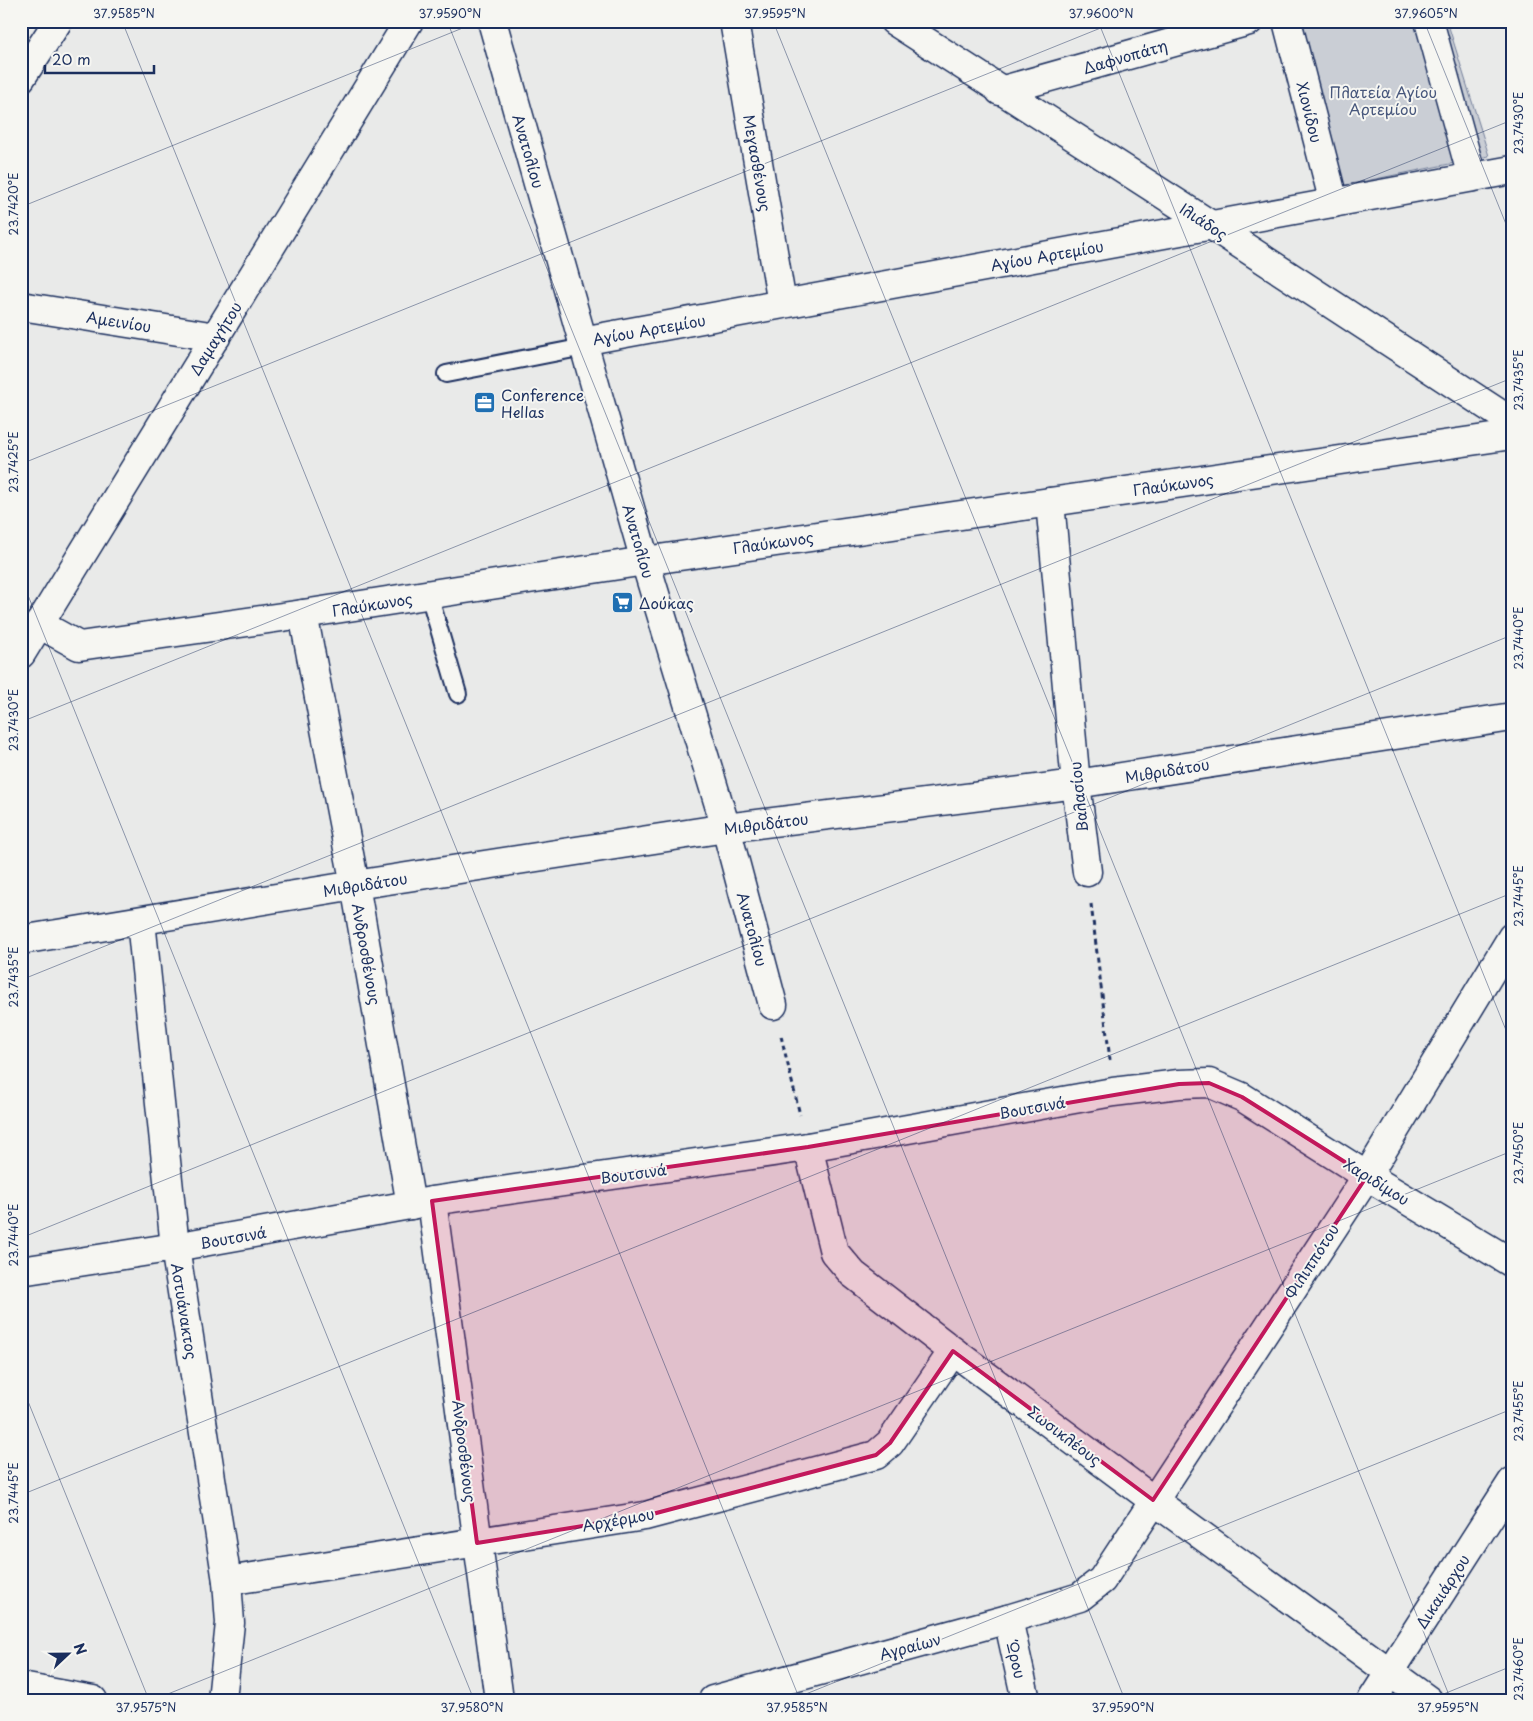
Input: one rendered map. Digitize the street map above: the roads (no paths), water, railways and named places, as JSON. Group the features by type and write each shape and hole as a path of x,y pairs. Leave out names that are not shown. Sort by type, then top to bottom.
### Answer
{"street":[{"path":"21,78 58,21"},
{"name":"Δαμαγήτου","path":"21,654 409,21"},
{"name":"Ανατολίου","path":"492,21 645,561 726,828 773,1005"},
{"name":"Μεγασθένους","path":"734,21 782,304"},
{"name":"Ιλιάδος","path":"894,21 1512,422"},
{"name":"Δαφνοπάτη","path":"1000,90 1249,21"},
{"name":"Χιονίδου","path":"1287,21 1334,203"},
{"path":"1429,21 1472,177"},
{"name":"Αγίου Αρτεμίου","path":"583,344 782,304 1512,170"},
{"name":"Αμεινίου","path":"21,306 216,337"},
{"name":"Γλαύκωνος","path":"39,624 79,646 303,614 645,561 1512,435"},
{"name":"Βαλασίου","path":"1050,502 1076,784 1087,872"},
{"name":"Ανδροσθένους","path":"303,614 355,885 422,1203 477,1542 499,1700"},
{"name":"Μιθριδάτου","path":"21,940 355,885 726,828 1076,784 1512,717"},
{"name":"Αστυάνακτος","path":"141,921 176,1247 227,1581 230,1623 222,1700"},
{"name":"Φιλιππότου","path":"1102,1580 1367,1176 1512,937"},
{"name":"Βουτσινά","path":"21,1271 176,1247 422,1203 808,1147 1114,1092 1178,1084 1209,1084 1242,1097"},
{"name":"Χαριδίμου","path":"1242,1097 1512,1264"},
{"name":"Σωσικλέους","path":"808,1147 834,1252 852,1274 953,1352 1153,1500 1428,1700"},
{"name":"Αρχέρμου","path":"227,1581 645,1516 876,1455 890,1443 953,1352"},
{"name":"Δικαιάρχου","path":"1372,1700 1512,1482"},
{"name":"Αγραίων","path":"713,1700 1008,1620 1080,1597 1102,1580"},
{"name":"Ώρου","path":"1008,1620 1026,1700"},
{"path":"21,1687 93,1700"}],"lane":[{"path":"446,374 583,344"},
{"path":"429,595 458,694"}],"place":[{"name":"Conference Hellas","path":"485,403"},
{"name":"Δούκας","path":"623,602"}],"park label":[{"name":"Πλατεία Αγίου Αρτεμίου","path":"1383,100"}]}
